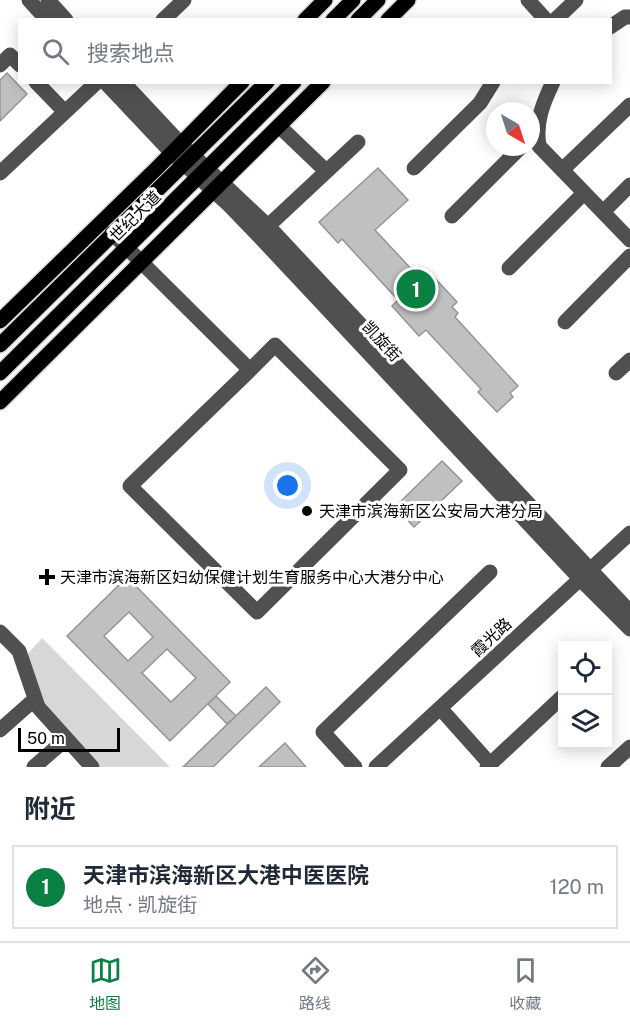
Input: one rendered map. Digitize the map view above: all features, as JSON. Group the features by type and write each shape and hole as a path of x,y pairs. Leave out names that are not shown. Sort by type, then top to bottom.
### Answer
{"main road":[{"path":"307,18 325,0"},
{"path":"335,18 353,0"},
{"path":"360,18 378,0"},
{"path":"389,18 408,0"},
{"path":"0,321 182,154 240,84"},
{"name":"世纪大道","path":"0,345 112,233 182,154 265,84"},
{"name":"世纪大道","path":"0,373 292,84"},
{"path":"0,402 321,84"}],"street":[{"path":"29,0 45,18"},
{"path":"48,0 64,18"},
{"path":"165,18 184,0"},
{"path":"528,0 544,18"},
{"path":"557,18 576,0"},
{"path":"612,26 630,17"},
{"path":"0,65 10,55 18,63"},
{"path":"38,84 64,112"},
{"path":"0,173 95,84"},
{"name":"凯旋街","path":"107,84 203,173 268,226 589,578 630,629"},
{"name":"凯旋街","path":"125,84 182,154"},
{"path":"414,168 480,103 492,84"},
{"path":"540,112 552,84"},
{"path":"562,170 630,105"},
{"path":"279,126 326,171"},
{"path":"268,226 358,142"},
{"path":"540,148 630,240"},
{"path":"452,216 512,156"},
{"name":"凯旋街","path":"217,185 258,235 589,578 630,612"},
{"path":"603,212 630,185"},
{"path":"509,268 584,193"},
{"path":"112,233 250,370"},
{"path":"565,322 630,256"},
{"path":"275,345 400,470 257,612 130,486 250,370 275,345"},
{"path":"616,373 630,360"},
{"name":"霞光路","path":"388,767 443,712 589,578 630,533"},
{"name":"霞光路","path":"589,578 630,547"},
{"path":"355,767 322,732 490,572"},
{"path":"0,632 19,651 38,707 92,767"},
{"path":"0,730 35,699"},
{"path":"443,712 489,765 558,701"},
{"name":"霞光路","path":"376,767 443,712"},
{"path":"34,767 66,739"},
{"path":"608,767 630,747"}],"shaded area":[{"path":"42,638 170,767 98,767 43,708 25,657"}],"building":[{"path":"7,73 27,94 0,121 0,80"},
{"path":"378,168 408,200 375,230 415,273 417,271 423,277 429,272 457,302 452,307 458,313 455,317 518,386 510,393 513,397 497,412 478,392 481,389 426,330 419,336 392,306 398,300 342,239 338,243 319,222"},
{"path":"442,461 462,481 414,527 395,507"},
{"path":"127,577 230,682 170,741 67,636","holes":["129,612 153,637 128,661 104,636","167,649 196,678 171,702 142,673"]},
{"path":"266,687 280,702 213,767 183,767"},
{"path":"216,696 236,716 227,724 208,704"},
{"path":"285,743 306,767 259,767"}],"place":[{"name":"天津市滨海新区大港中医医院","path":"416,289"},
{"name":"天津市滨海新区公安局大港分局","path":"307,511"},
{"name":"天津市滨海新区妇幼保健计划生育服务中心大港分中心","path":"47,577"}]}
